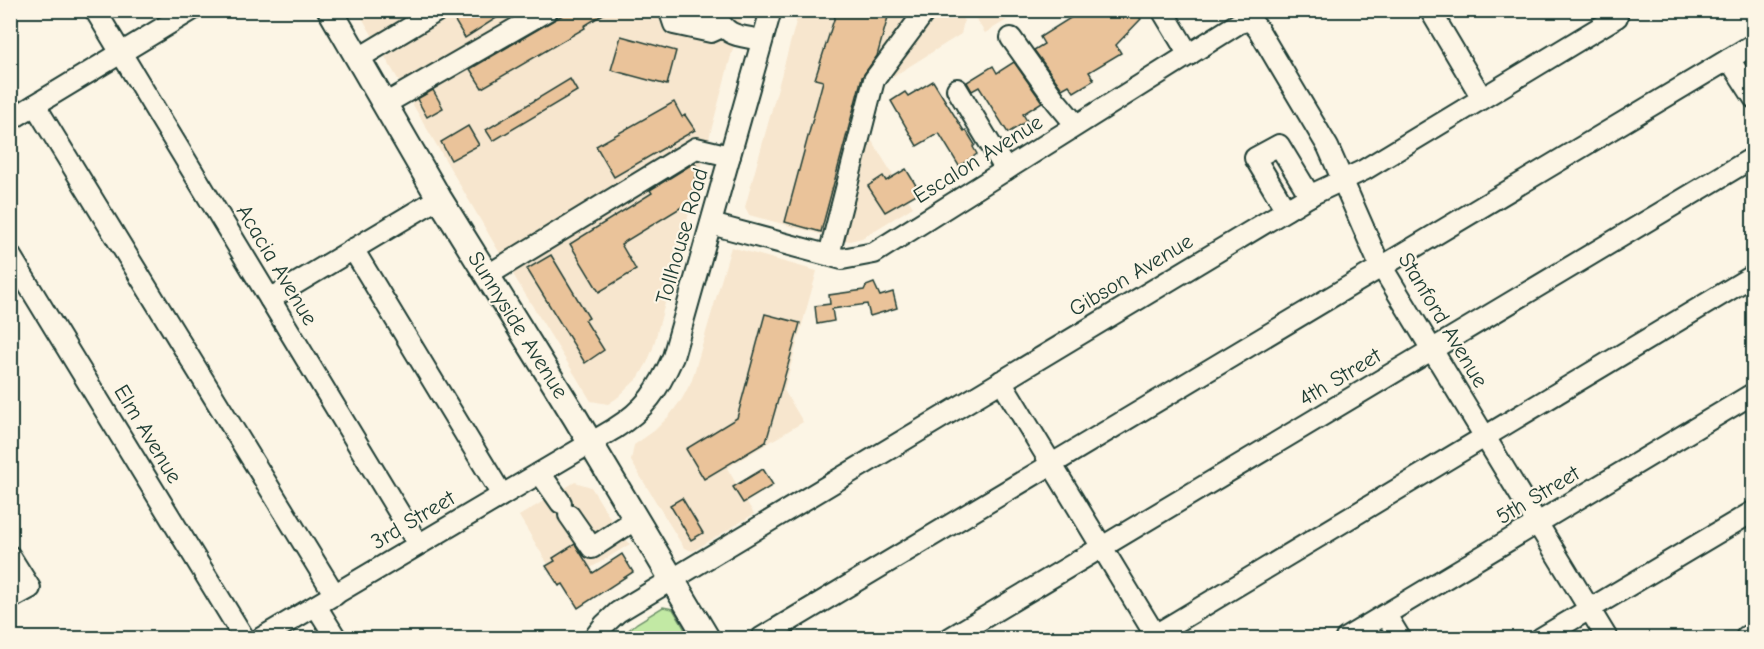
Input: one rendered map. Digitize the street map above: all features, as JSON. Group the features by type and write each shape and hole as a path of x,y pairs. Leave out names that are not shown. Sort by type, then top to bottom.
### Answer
{"main road":[{"name":"Sunnyside Avenue","path":"330,10 439,198 488,275 707,639"},
{"path":"1748,639 1754,635"}],"street":[{"name":"Acacia Avenue","path":"94,10 418,544"},
{"path":"10,120 192,10"},
{"path":"359,58 439,10"},
{"path":"385,104 548,10"},
{"path":"701,10 715,14 722,27 731,34 761,40"},
{"name":"Tollhouse Road","path":"590,443 620,426 654,395 673,357 771,10"},
{"path":"829,255 874,80 926,10"},
{"path":"1162,10 1190,54"},
{"path":"1430,10 1482,98"},
{"path":"669,11 674,24 711,32 722,27"},
{"name":"Gibson Avenue","path":"672,580 1286,210 1364,170 1615,14"},
{"name":"Escalon Avenue","path":"711,224 842,259 874,253 1239,23 1250,20"},
{"name":"Stanford Avenue","path":"1250,20 1258,28 1328,147 1382,266 1607,639"},
{"path":"1011,38 1076,125"},
{"path":"760,639 1754,44"},
{"path":"1730,59 1754,99"},
{"path":"957,89 1006,170"},
{"path":"36,105 334,595"},
{"path":"1286,210 1255,158 1279,145 1310,196"},
{"path":"488,275 696,148 730,156"},
{"name":"4th Street","path":"950,639 1754,157"},
{"path":"270,299 439,198"},
{"path":"353,249 502,495"},
{"name":"Elm Avenue","path":"10,255 244,639"},
{"path":"1000,381 1154,637 1754,275"},
{"name":"5th Street","path":"1346,639 1754,393"},
{"name":"3rd Street","path":"261,639 590,443"},
{"path":"540,473 592,548 636,519"},
{"path":"1541,639 1754,511"},
{"path":"10,556 30,588 10,599"},
{"path":"595,638 618,612 672,580"},
{"path":"316,606 336,639"},
{"path":"1386,615 1400,639"}],"shaded area":[{"path":"358,11 743,11 653,348 639,377 608,404 591,401 498,250"},
{"path":"799,11 957,11 964,21 961,34 870,91 827,236 749,215 745,207"},
{"path":"971,11 1022,11 985,33"},
{"path":"867,133 913,207 862,238 850,241 838,239"},
{"path":"731,247 817,271 784,390 803,422 727,468 754,514 693,551 684,548 631,461 634,445 654,431 669,416 682,399 692,380"},
{"path":"575,482 591,487 615,526 630,544 561,586 519,516"}],"green space":[{"path":"663,607 673,609 690,638 619,638 637,623"}],"building":[{"path":"461,10 509,10 465,38 452,16"},
{"path":"571,10 610,10 584,26 585,28 482,88 470,69"},
{"path":"837,10 890,10 877,56 862,77 821,232 785,222 823,81 815,79"},
{"path":"1069,10 1132,10 1141,19 1116,45 1121,53 1089,72 1094,80 1074,92 1069,85 1062,89 1034,50 1044,44 1040,37 1072,17"},
{"path":"621,36 676,51 667,85 611,70"},
{"path":"1014,62 1042,102 1023,114 1027,121 1008,133 979,87 972,91 967,82 993,66 997,73"},
{"path":"570,79 577,91 493,141 486,130"},
{"path":"933,81 975,145 973,147 977,154 959,166 939,133 917,146 891,101 905,92 908,96"},
{"path":"433,90 443,108 427,117 417,99"},
{"path":"674,102 682,117 685,115 695,130 614,177 596,146"},
{"path":"468,126 479,145 451,160 441,142"},
{"path":"694,163 698,168 690,202 621,244 636,270 599,292 570,244 652,193 650,190"},
{"path":"906,169 920,192 885,212 868,186 883,176 886,181"},
{"path":"551,255 589,318 585,320 604,350 585,363 527,269"},
{"path":"874,283 880,296 893,292 897,308 870,316 867,304 832,309 834,321 817,324 815,306 830,304 829,295 864,290 866,286"},
{"path":"765,314 800,323 766,442 704,479 686,449 737,418"},
{"path":"763,469 773,485 743,503 733,487"},
{"path":"682,498 703,533 691,540 670,505"},
{"path":"575,544 593,573 622,554 633,572 578,608 563,584 559,586 546,566 555,561 553,558"}]}
